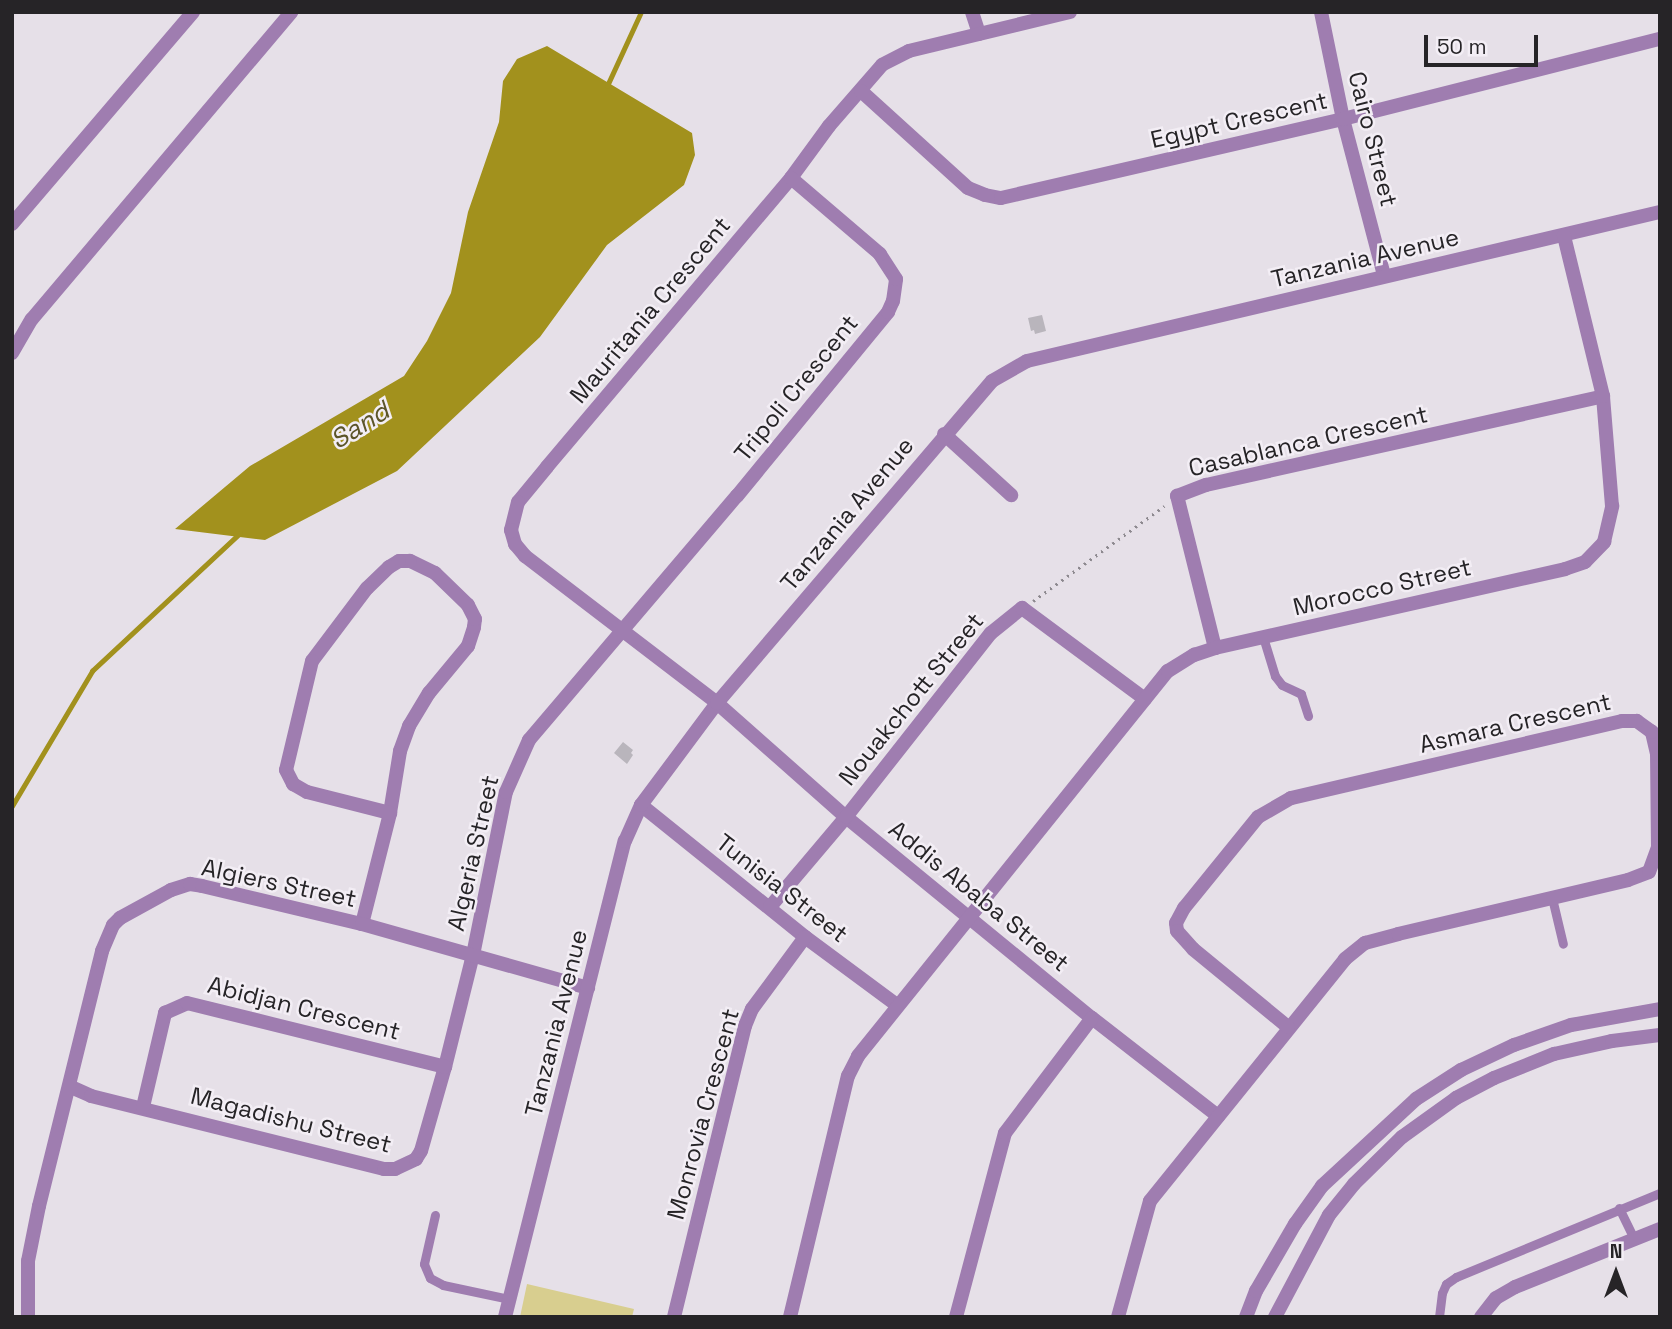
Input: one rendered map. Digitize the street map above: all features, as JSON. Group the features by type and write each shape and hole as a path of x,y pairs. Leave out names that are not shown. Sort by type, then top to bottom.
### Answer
{"street":[{"path":"12,224 193,12"},
{"path":"12,353 32,318 290,12"},
{"path":"972,12 979,34"},
{"name":"Mauritania Crescent","path":"717,703 525,556 515,544 511,530 512,517 518,502 791,178 829,126 889,60 1070,12"},
{"name":"Cairo Street","path":"1321,12 1343,119 1384,275"},
{"name":"Egypt Crescent","path":"861,91 968,188 1001,198 1343,119 1660,39"},
{"name":"Tripoli Crescent","path":"624,632 879,323 893,302 896,279 880,254 791,178"},
{"name":"Tanzania Avenue","path":"505,1317 625,841 641,805 717,703 992,381 1027,361 1660,212"},
{"name":"Morocco Street","path":"897,1005 1168,671 1215,648 1565,569 1595,554 1609,531 1612,506 1603,396 1564,236"},
{"name":"Casablanca Crescent","path":"1215,648 1177,496 1206,485 1603,396"},
{"path":"944,434 1011,495"},
{"path":"362,924 390,813 400,751 409,726 429,693 468,646 474,627 475,619 468,605 435,573 410,561 399,561 389,567 367,588 313,661 286,770 293,784 307,792 390,813"},
{"name":"Nouakchott Street","path":"770,907 846,817 991,633 1001,622 1022,608 1145,699"},
{"name":"Algeria Street","path":"473,955 506,792 517,765 529,740 624,632"},
{"name":"Addis Ababa Street","path":"717,703 846,817 1092,1018 1218,1116"},
{"name":"Asmara Crescent","path":"1622,721 1637,721 1652,732 1657,754 1658,847 1654,864 1642,877 1365,943 1345,959 1289,1027 1193,949 1177,931 1176,923 1246,829 1271,807 1291,798 1622,721"},
{"name":"Tunisia Street","path":"641,805 805,937 897,1005"},
{"name":"Algiers Street","path":"28,1317 28,1261 102,951 113,925 146,902 190,884 362,924 588,988"},
{"name":"Monrovia Crescent","path":"674,1317 746,1026 752,1009 805,937"},
{"name":"Magadishu Street","path":"71,1087 91,1096 395,1169 411,1163 421,1151 473,955"},
{"name":"Abidjan Crescent","path":"143,1107 165,1013 187,1003 445,1067"},
{"path":"790,1317 848,1076 858,1056 897,1005"},
{"path":"1246,1317 1256,1291 1295,1224 1322,1186 1416,1099 1461,1070 1514,1045 1571,1025 1660,1009"},
{"path":"956,1317 1005,1133 1092,1018"},
{"path":"1118,1317 1150,1202 1289,1027"},
{"path":"1275,1317 1329,1215 1354,1184 1402,1137 1457,1098 1494,1078 1554,1055 1660,1035"},
{"path":"1481,1317 1496,1298 1515,1287 1660,1229"}],"lane":[{"path":"1263,637 1275,676 1282,685 1301,694 1308,716"},
{"path":"1552,898 1563,944"},
{"path":"1440,1317 1442,1293 1446,1284 1457,1277 1660,1193"},
{"path":"1619,1208 1634,1239"},
{"path":"435,1214 424,1264 430,1278 443,1285 509,1299"}],"path":[{"path":"1022,608 1177,496"}],"shaded area":[{"path":"527,1284 634,1309 632,1317 520,1317"}],"water":[{"path":"547,46 692,133 695,155 684,185 607,245 540,337 397,471 265,540 175,529 250,466 404,376 427,341 451,293 468,212 499,122 503,81 517,59"}],"building":[{"path":"1042,315 1046,331 1035,334 1034,330 1031,331 1028,318"},
{"path":"623,742 633,750 627,764 614,753"}],"waterway":[{"name":"Sand","path":"607,86 641,12"},
{"name":"Sand","path":"12,806 92,671 240,533"}]}
